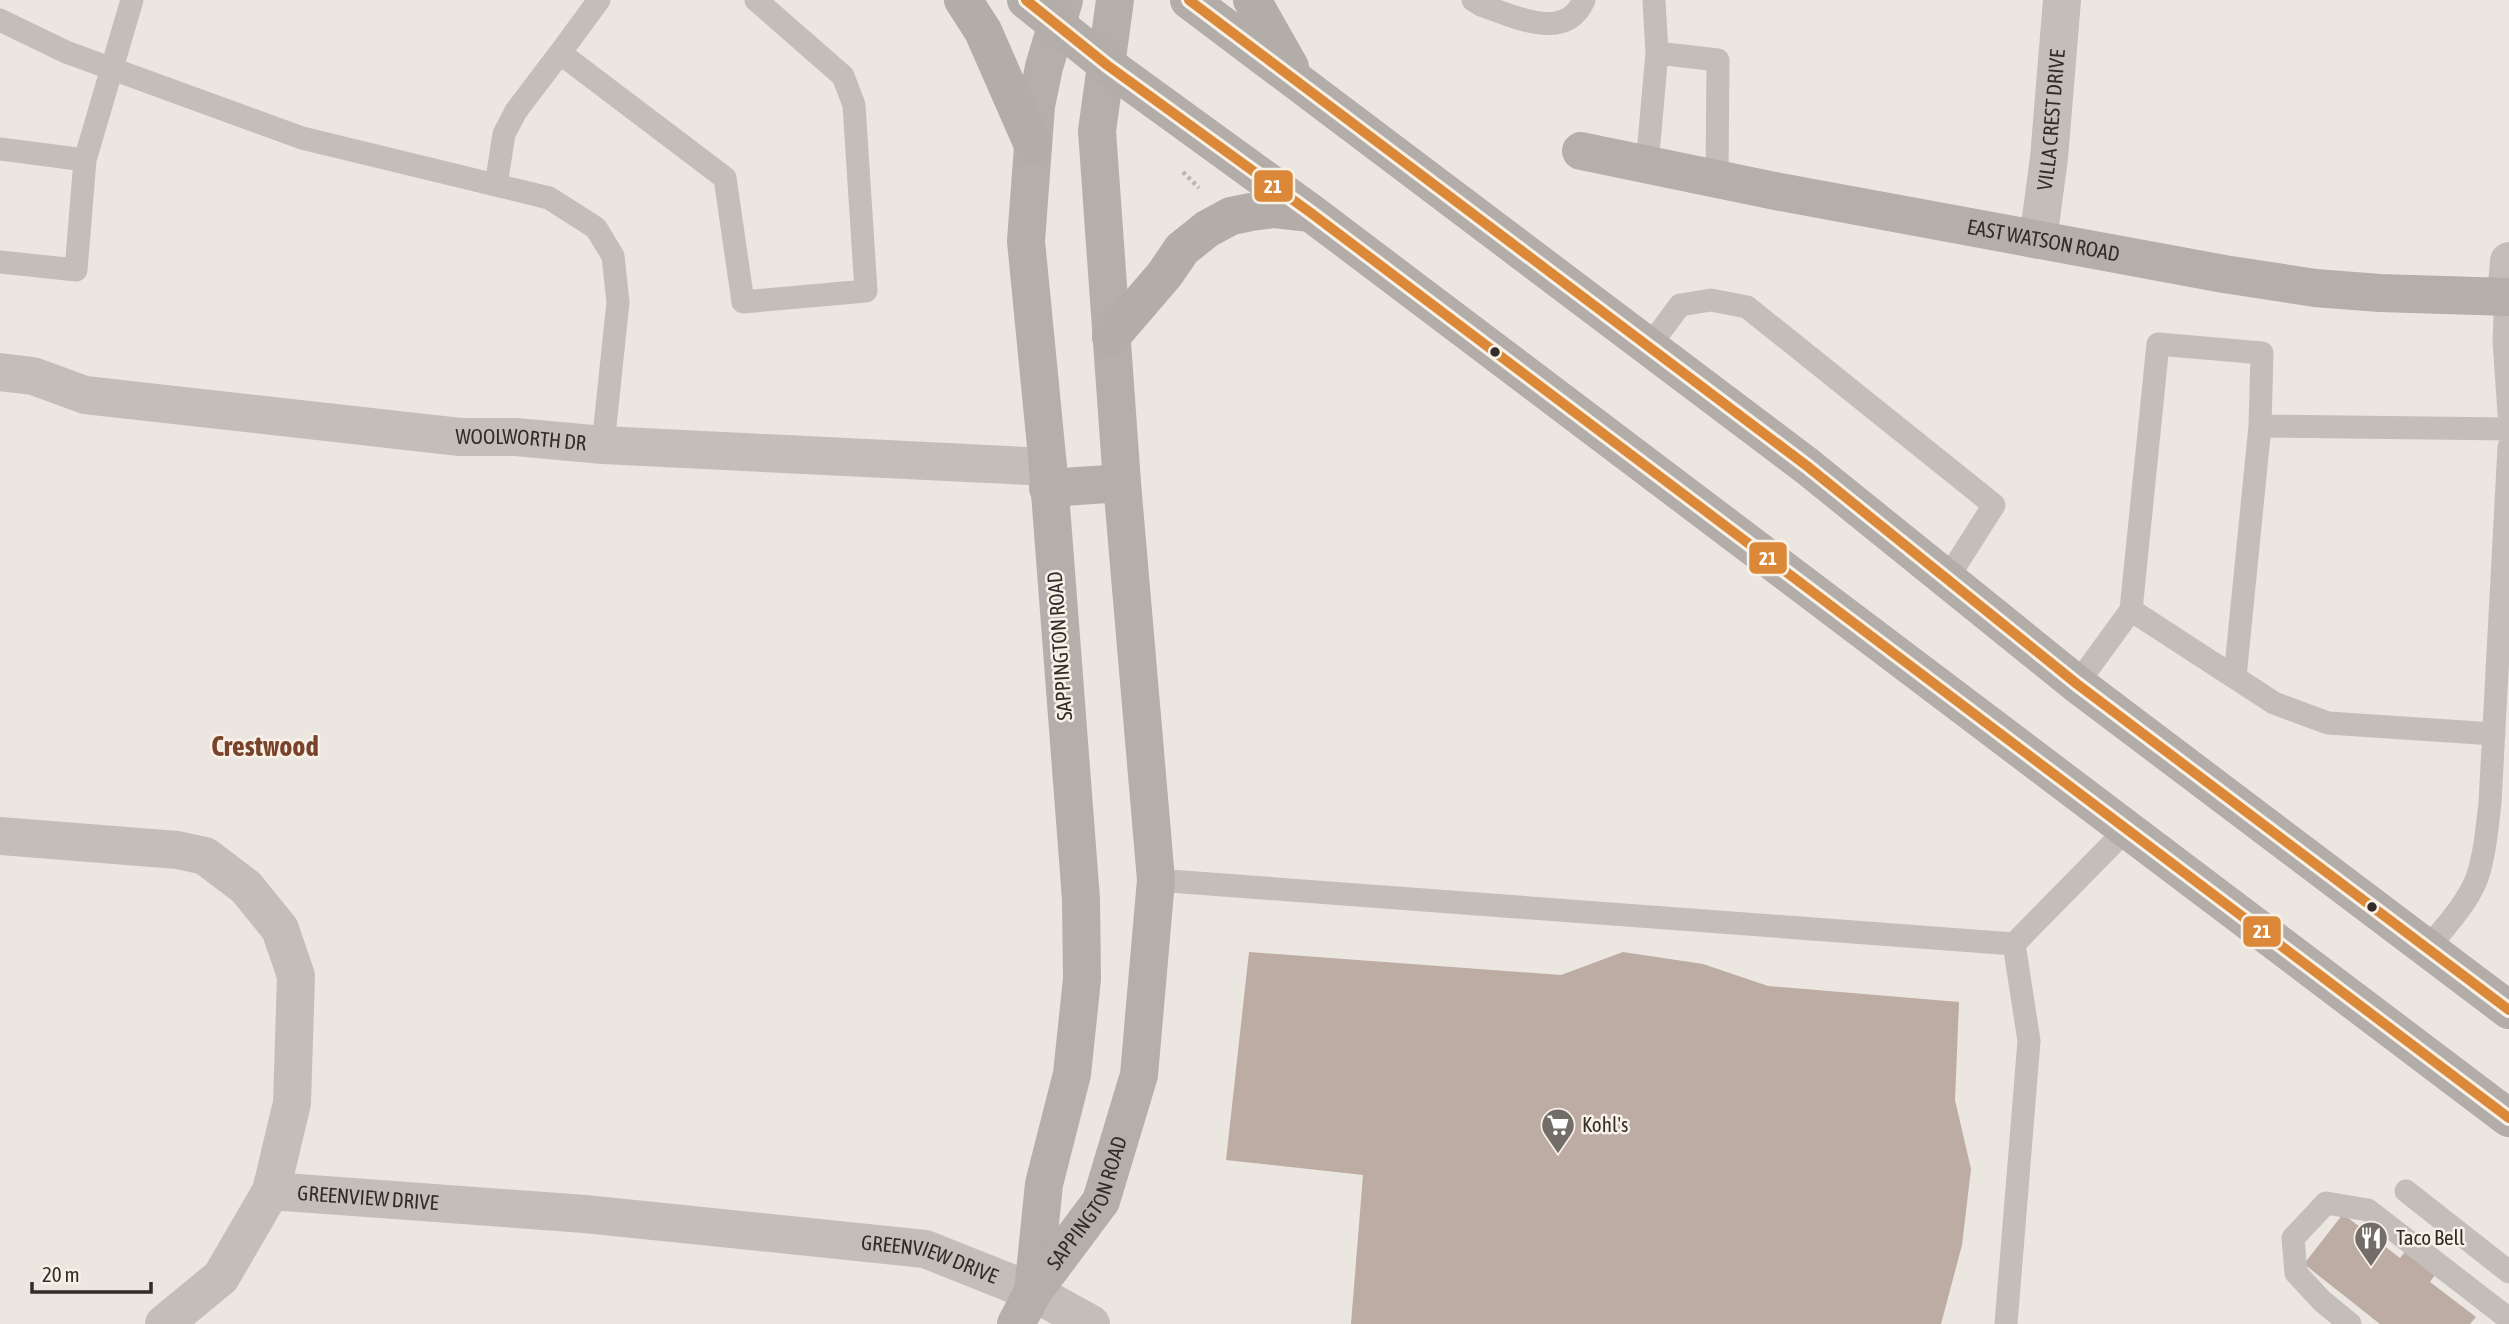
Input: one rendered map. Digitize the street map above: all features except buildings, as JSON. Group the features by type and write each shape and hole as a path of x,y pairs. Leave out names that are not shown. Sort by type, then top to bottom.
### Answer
{"main road":[{"path":"963,0 983,32 1034,145"},
{"path":"1026,0 1060,11 1107,65 1311,213 2509,1118"},
{"name":"SAPPINGTON ROAD","path":"1025,1308 1101,1201 1139,1075 1156,880 1122,483 1097,131 1115,0"},
{"path":"1189,0 1807,466 2077,684 2509,1010"},
{"path":"1252,0 1298,81"},
{"name":"SAPPINGTON ROAD","path":"1025,1308 1044,1184 1072,1074 1082,979 1081,899 1048,477 1026,241 1037,106 1060,11"},
{"name":"EAST WATSON ROAD","path":"1581,151 2038,240 2315,288 2429,295 2508,285"},
{"path":"1111,337 1182,250 1207,229 1231,216 1251,212 1274,209 1311,213"},
{"path":"1048,477 1122,483"}],"street":[{"name":"VILLA CREST DRIVE","path":"2038,240 2049,158 2062,0"},
{"name":"WOOLWORTH DR","path":"0,372 33,376 85,395 460,437 516,437 1048,477"},
{"name":"GREENVIEW DRIVE","path":"0,836 177,849 205,856 246,887 280,929 296,976 292,1103 271,1191 586,1214 925,1249 1025,1308 1091,1324"},
{"path":"164,1324 221,1277 271,1191"}],"lane":[{"path":"0,262 76,270 85,160 132,0"},
{"path":"496,185 504,134 516,111 599,0"},
{"path":"561,53 725,178 743,302 866,291 854,105 843,76 756,0"},
{"path":"1473,0 1541,25 1562,22 1581,6 1584,0"},
{"path":"1647,165 1657,53 1654,0"},
{"path":"0,20 66,52 302,138 550,198 596,228 613,256 618,302 603,445"},
{"path":"1657,53 1718,60 1717,178"},
{"path":"0,149 85,160"},
{"path":"2508,285 2504,340 2509,414"},
{"path":"1649,347 1680,305 1711,300 1748,307 1994,505 1947,579"},
{"path":"2077,684 2131,610 2158,344 2262,353 2260,426 2235,677"},
{"path":"2260,426 2509,429"},
{"path":"2427,949 2456,914 2476,880 2483,856 2490,803 2509,447"},
{"path":"2131,610 2274,704 2328,723 2494,734"},
{"path":"1156,880 2014,944 2126,830"},
{"path":"2007,1324 2029,1041 2014,944"},
{"path":"2406,1191 2509,1272"},
{"path":"2350,1324 2322,1301 2296,1273 2293,1238 2326,1203 2368,1210 2509,1319"}],"transit line":[{"name":"21","path":"1026,0 1107,65 1311,213 2509,1118"},
{"name":"21","path":"1189,0 1807,466 2077,684 2509,1010"}],"place":[{"name":"Kohl's","path":"1558,1155"},
{"name":"Taco Bell","path":"2371,1268"}],"district":[{"name":"Crestwood","path":"265,746"}]}
